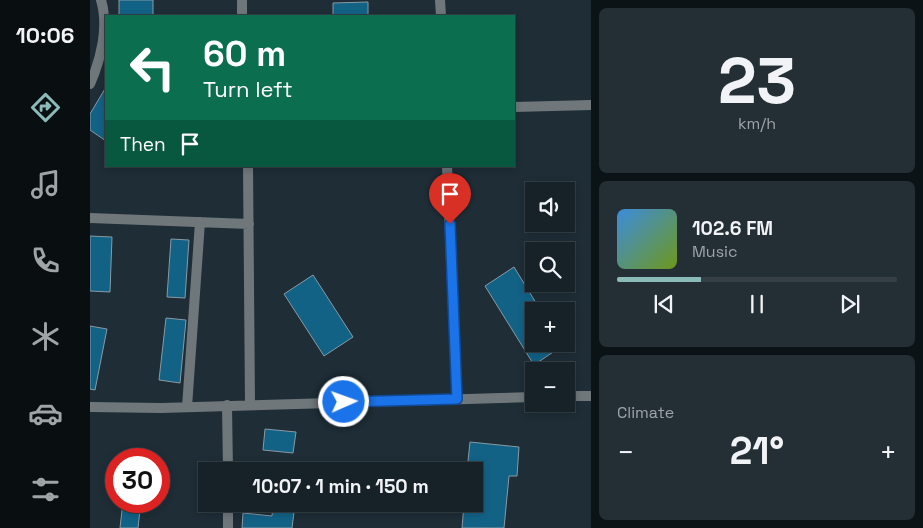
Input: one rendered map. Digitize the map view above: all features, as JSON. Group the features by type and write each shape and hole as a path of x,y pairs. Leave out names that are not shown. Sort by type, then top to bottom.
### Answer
{"street":[{"path":"90,84 103,40 104,18 101,0"},
{"path":"242,0 242,15"},
{"path":"440,0 441,15"},
{"path":"515,107 590,105"},
{"path":"248,167 250,404"},
{"path":"447,167 457,399"},
{"path":"90,218 250,224"},
{"path":"187,407 200,222"},
{"path":"575,396 590,396"},
{"path":"90,407 187,407 525,397"},
{"path":"227,405 228,462"},
{"path":"228,512 228,528"}],"building":[{"path":"119,0 153,0 153,15 119,15"},
{"path":"368,2 368,15 333,15 333,3"},
{"path":"105,89 105,140 90,130 90,114"},
{"path":"90,236 112,237 110,292 90,291"},
{"path":"171,239 189,240 185,298 167,297"},
{"path":"514,267 525,285 525,292 529,292 535,302 525,302 525,350 485,286"},
{"path":"313,275 353,337 324,356 284,294"},
{"path":"166,318 186,320 180,383 159,380"},
{"path":"90,326 107,329 95,390 90,389"},
{"path":"526,352 553,352 538,362 532,362"},
{"path":"265,429 296,432 293,453 263,450"},
{"path":"470,442 519,447 517,476 509,476 504,528 462,528 463,512 483,512 483,462 468,462"},
{"path":"272,512 294,512 292,528 242,528 243,513 272,516"},
{"path":"122,513 140,513 138,528 120,528"}],"route":[{"path":"344,402 457,399 450,224"}]}
